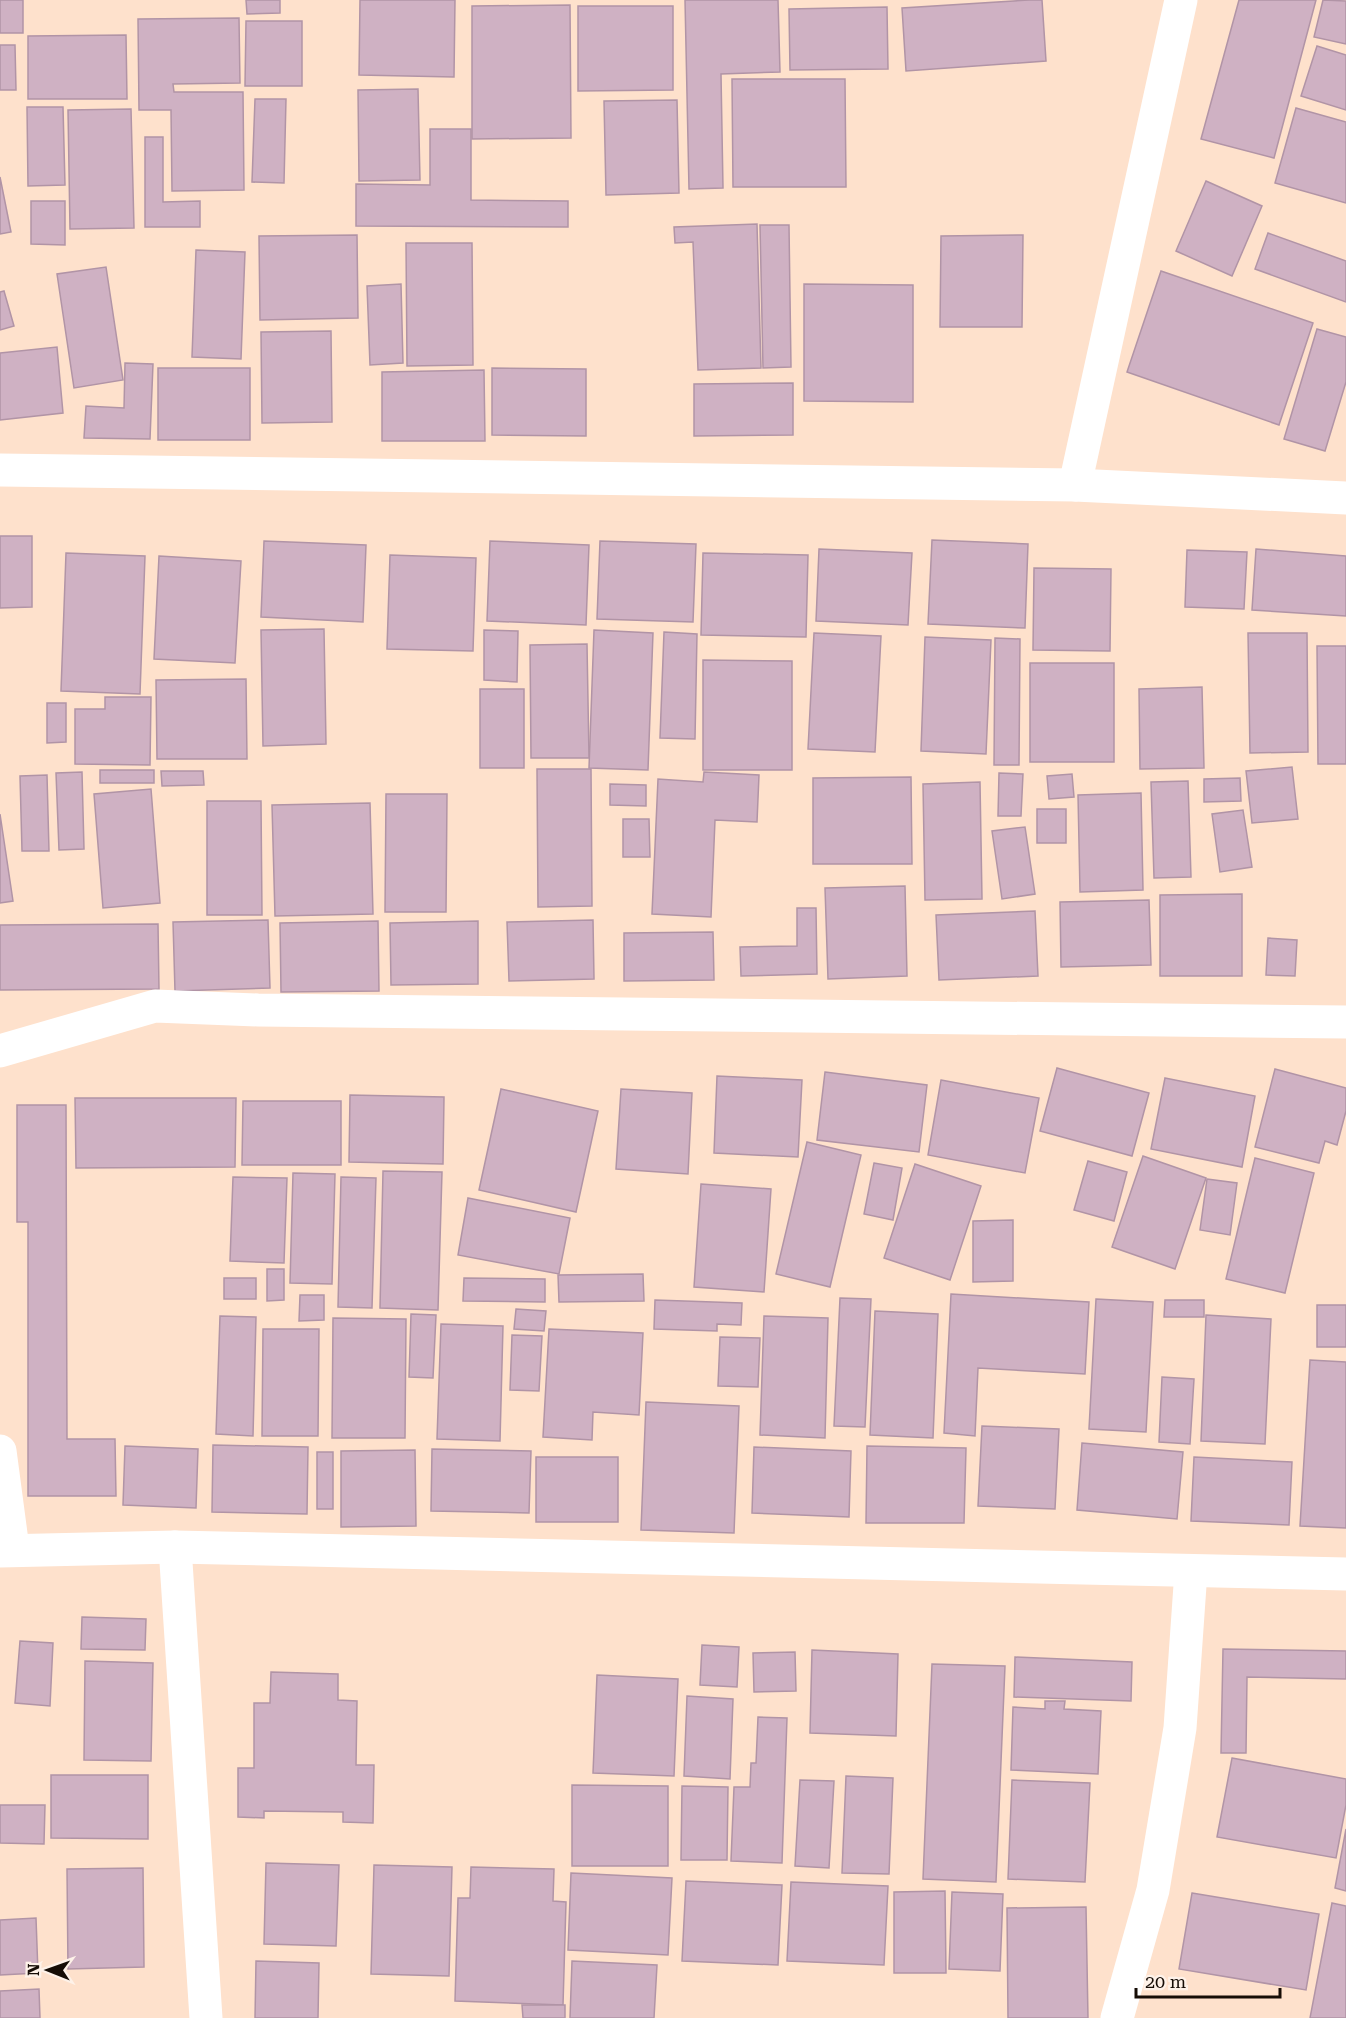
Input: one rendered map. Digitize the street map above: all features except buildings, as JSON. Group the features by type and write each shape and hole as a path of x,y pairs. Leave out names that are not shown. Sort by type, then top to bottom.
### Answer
{"street":[{"path":"1075,485 1181,0"},
{"path":"0,470 1075,485 1346,498"},
{"path":"0,1051 155,1006 258,1010 1346,1022"},
{"path":"0,1451 7,1550 175,1547 1346,1575"},
{"path":"175,1547 206,2018"},
{"path":"1117,2018 1153,1890 1180,1728 1191,1571"}]}
